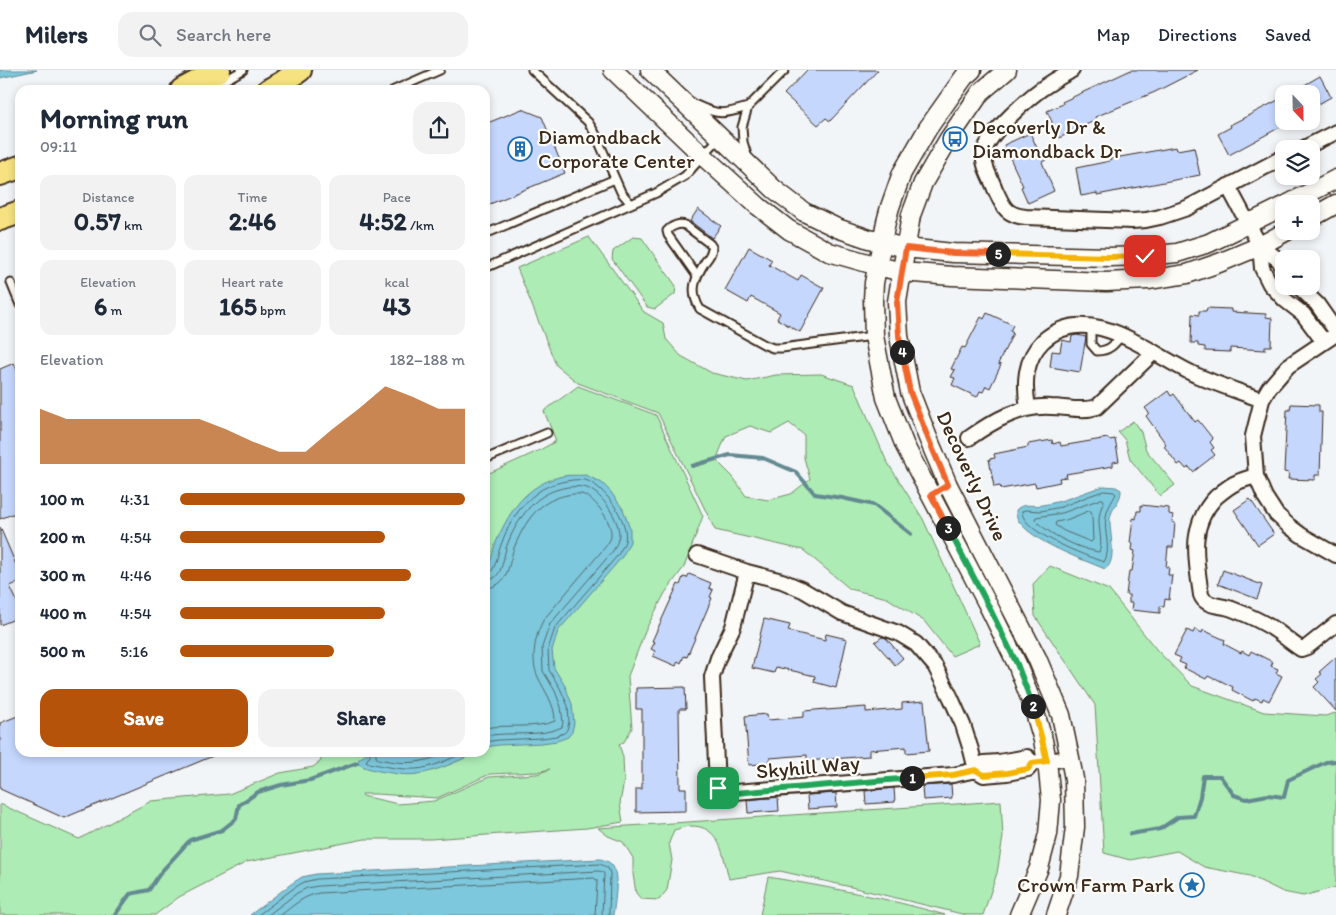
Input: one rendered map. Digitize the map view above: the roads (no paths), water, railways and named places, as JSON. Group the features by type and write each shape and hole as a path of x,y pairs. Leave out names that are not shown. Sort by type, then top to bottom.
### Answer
{"main road":[{"path":"191,85 219,70"},
{"path":"277,85 300,70"},
{"path":"0,174 15,169"},
{"path":"0,219 15,214"}],"street":[{"path":"613,70 703,156 758,206 789,230 829,252 878,266 902,272 952,276 1106,282 1148,280 1187,274 1219,263 1275,238"},
{"path":"650,70 774,189 804,212 837,228 882,243 906,248 953,253 1109,257 1145,256 1177,253 1209,244 1275,211"},
{"name":"Decoverly Drive","path":"1007,70 981,92 948,140 923,183 911,215 897,302 899,336 910,392 928,438 948,485 1037,658 1061,715 1074,779 1075,827 1069,876 1056,915"},
{"path":"1072,70 1048,84 1024,104 999,129 987,145 984,153 985,165 1001,201 1009,213 1026,217 1116,221 1146,220 1187,208 1275,162"},
{"name":"Decoverly Drive","path":"964,72 902,173 890,207 874,283 872,300 874,336 886,398 905,446 1017,664 1033,706 1042,740 1039,762 1051,800 1048,834 1039,868 1019,915"},
{"path":"1320,140 1336,132"},
{"path":"1305,195 1336,179"},
{"path":"1228,186 1260,246 1275,257"},
{"path":"1320,213 1336,204"},
{"path":"1260,246 1262,268 1270,284 1285,300 1303,314 1324,342"},
{"path":"1308,295 1317,304 1336,332 1288,366 1269,388 1262,400 1253,436 1256,476 1265,497 1276,514 1288,526 1336,555"},
{"path":"1028,408 1025,390 1026,372 1031,357 1050,334 1063,328 1075,326 1091,326 1108,330 1154,352 1197,376 1262,400"},
{"path":"969,438 1005,416 1028,408 1049,406 1082,410 1097,407 1154,352"},
{"path":"1256,476 1237,482 1224,490 1211,502 1201,518 1196,545 1203,600 1252,617 1277,631 1301,649 1307,647 1336,624"},
{"path":"931,495 948,485"},
{"path":"697,555 747,572 782,581 803,590 842,613 898,633 916,644 935,666 951,698 963,725 976,770"},
{"name":"Skyhill Way","path":"747,572 733,627 718,658 712,677 717,775 719,791 724,794 953,775 976,770 984,775 1007,773 1028,769 1039,762 1070,758"}],"lane":[{"path":"217,85 243,70"},
{"path":"406,85 440,70"},
{"path":"532,70 588,122 595,133 621,192 631,204"},
{"path":"753,169 742,142 742,127 748,108 785,70"},
{"path":"671,90 709,111 727,113 748,108"},
{"path":"490,266 656,193 685,176 720,138"},
{"path":"490,232 615,179"},
{"path":"697,276 668,235 667,231 670,228 681,224 685,225 711,245 712,252 694,284 696,303 700,308 765,345 773,348 782,348 874,336"},
{"path":"10,283 15,294"},
{"path":"1091,326 1091,344 1097,351 1108,350 1121,336"},
{"path":"490,457 547,433"}],"water":[{"path":"0,70 37,70 0,78"},
{"path":"586,475 602,483 610,491 623,509 630,529 630,542 622,557 558,631 552,650 554,668 565,686 572,704 574,723 572,732 568,737 557,741 490,746 490,561 502,529 520,501 537,486 565,476"},
{"path":"1104,486 1116,487 1121,490 1120,497 1110,519 1112,553 1109,565 1105,569 1049,545 1029,532 1017,517 1016,510 1022,506 1050,504"},
{"path":"362,757 467,757 433,771 408,775 365,767 357,763"},
{"path":"600,859 607,861 614,868 616,888 613,915 250,915 302,877 316,874"}],"waterway":[{"path":"692,466 730,455 763,458 796,472 815,494 874,505 911,534"},
{"path":"1130,834 1160,829 1178,817 1194,816 1200,797 1203,776 1220,776 1234,795 1246,799 1268,795 1284,797 1288,780 1326,762 1336,761"},
{"path":"115,915 130,894 149,890 161,872 190,840 222,830 236,819 239,805 258,792 281,785 310,780 357,763"}],"place":[{"name":"Decoverly Dr & Diamondback Dr","path":"955,139"},
{"name":"Diamondback Corporate Center","path":"520,149"},
{"name":"Crown Farm Park","path":"1192,885"}]}
